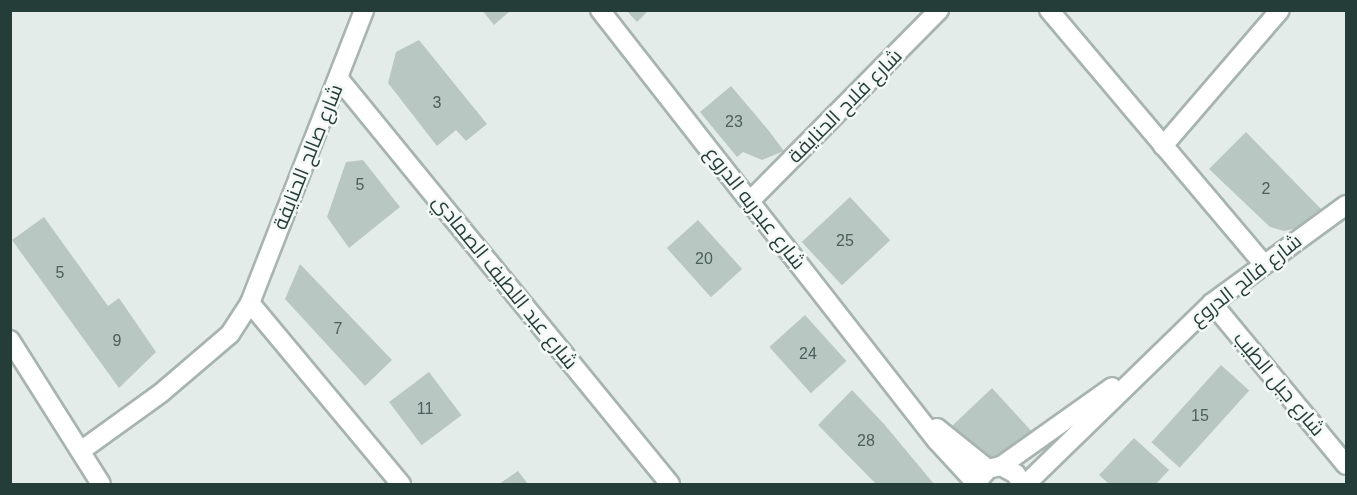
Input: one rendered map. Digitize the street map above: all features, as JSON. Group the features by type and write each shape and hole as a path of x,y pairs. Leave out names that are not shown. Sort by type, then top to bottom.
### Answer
{"street":[{"name":"شارع صالح الحنايفة","path":"82,450 161,393 221,341 250,303 364,10"},
{"name":"شارع عبدربه الدروع","path":"600,10 937,441 975,483"},
{"name":"شارع فلاح الحنايفة","path":"750,201 939,10"},
{"path":"1049,10 1263,263"},
{"path":"1163,146 1280,10"},
{"name":"شارع عبد اللطيف الصمادي","path":"339,79 670,484"},
{"name":"شارع فالح الدروع","path":"1026,484 1212,303 1263,263 1347,205"},
{"path":"250,303 401,484"},
{"name":"شارع جبل الطيب","path":"1212,303 1347,465"},
{"path":"10,330 28,365"},
{"path":"10,340 82,450 101,484"},
{"name":"شارع فالح الدروع","path":"975,483 1150,361"},
{"name":"شارع عبدربه الدروع","path":"911,405 995,468 1016,474 1021,484"}],"building":[{"path":"482,10 511,10 494,25"},
{"path":"626,10 649,10 637,22"},
{"path":"419,40 487,124 466,141 456,130 437,146 388,83 396,52"},
{"path":"731,86 784,151 762,160 743,152 737,157 700,112"},
{"path":"1246,132 1322,210 1297,228 1284,231 1270,227 1209,169"},
{"path":"363,160 400,207 349,248 327,217 346,162"},
{"path":"850,197 890,240 842,285 802,242"},
{"path":"44,217 108,306 119,298 156,352 119,388 12,240"},
{"path":"698,220 742,269 711,297 667,248"},
{"path":"300,264 392,360 365,386 285,299"},
{"path":"805,315 846,361 811,393 769,347"},
{"path":"1221,365 1249,390 1180,468 1151,442"},
{"path":"429,372 461,415 422,445 389,402"},
{"path":"992,388 1034,434 1006,458 985,457 951,427"},
{"path":"852,390 934,484 876,484 818,425"},
{"path":"1134,438 1169,470 1156,484 1109,484 1099,475"},
{"path":"518,471 528,484 499,484"}]}
